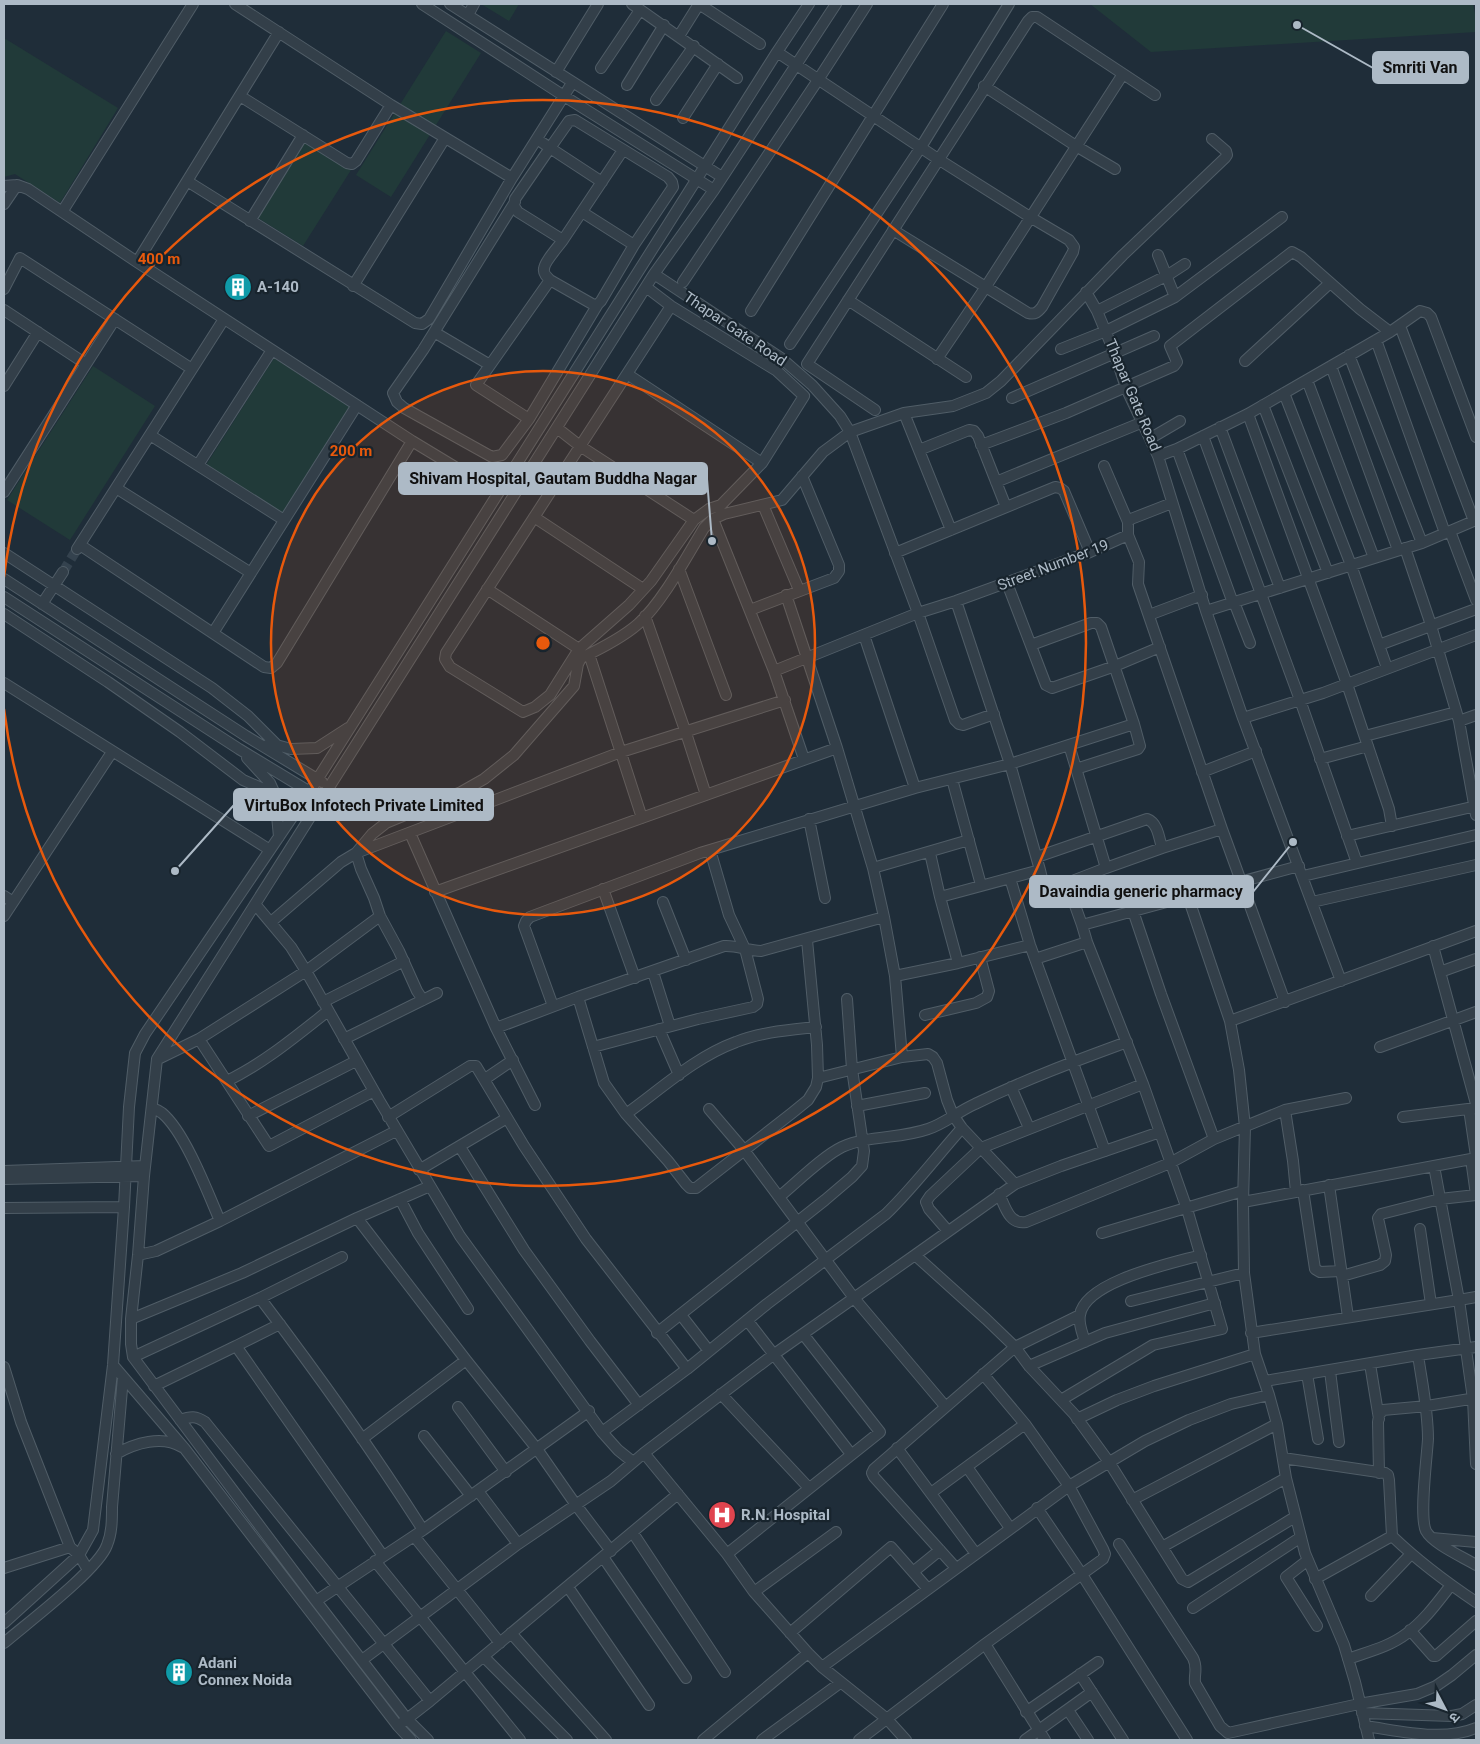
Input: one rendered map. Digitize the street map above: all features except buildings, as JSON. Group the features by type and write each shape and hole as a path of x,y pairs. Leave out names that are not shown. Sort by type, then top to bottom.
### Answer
{"street":[{"path":"62,212 193,4"},
{"path":"235,4 390,105 512,178"},
{"path":"422,4 714,190"},
{"path":"450,4 572,83 722,176"},
{"path":"468,15 474,4"},
{"path":"556,72 598,4"},
{"path":"679,36 699,4 760,44"},
{"path":"4,1623 79,1555 93,1530 113,1364 129,1107 135,1053 145,1034 318,779 705,165 809,4"},
{"path":"428,1740 407,1718 316,1601 133,1357 131,1320 157,1059 654,274 714,190 836,4"},
{"path":"683,282 867,4"},
{"path":"751,311 943,4"},
{"path":"790,344 921,147 1009,4"},
{"path":"601,68 636,7 737,78"},
{"path":"875,410 807,364 1023,27 1032,17 1037,17 1155,95"},
{"path":"627,85 664,25"},
{"path":"137,262 279,32"},
{"path":"656,100 694,46"},
{"path":"777,52 938,159 1069,240 1074,247 1042,307 1033,314 1028,313 986,288 893,230"},
{"path":"683,118 718,64"},
{"path":"938,359 986,288 1123,74"},
{"path":"187,181 353,286 415,323 422,324 429,319 512,178 572,83"},
{"path":"984,86 1115,169"},
{"path":"240,96 347,163 352,164 356,161 390,105"},
{"path":"575,120 623,150 668,178 672,182 672,187 634,245 529,419 502,455 492,457 404,408 397,402 393,393 434,332 515,202 515,199 569,121 575,120"},
{"path":"250,221 303,135"},
{"path":"353,286 445,138"},
{"path":"356,853 372,834 386,824 461,792 484,779 514,756 574,686 578,664 584,652 619,638 639,624 660,598 704,528 713,519 724,514 782,500 823,452 850,432 904,414 954,406 986,392 1001,381 1086,292 1225,158 1227,155 1226,151 1212,139"},
{"path":"537,140 602,182"},
{"path":"598,304 594,304 550,280 545,274 544,268 623,150"},
{"path":"4,204 17,185"},
{"path":"4,186 17,185 28,189 412,441 498,493"},
{"path":"515,202 514,206 518,212 563,240"},
{"path":"582,212 634,245"},
{"path":"1061,349 1106,331 1175,297 1282,216"},
{"path":"982,445 1066,413 1174,366 1177,362 1170,346 1216,313 1292,252 1297,254 1390,332"},
{"path":"1158,255 1175,297"},
{"path":"4,289 20,258 192,369"},
{"path":"1097,311 1168,276 1185,264"},
{"name":"Thapar Gate Road","path":"654,274 780,358 812,385 840,416 850,432 918,613 955,720 963,725 994,714"},
{"path":"529,419 476,385 550,280"},
{"path":"1245,361 1330,283"},
{"path":"646,287 671,306 777,371 804,396 762,463 722,505 709,509 694,520 643,589 584,652 550,695 535,707 523,712 450,667 444,659 446,653 671,306"},
{"name":"Thapar Gate Road","path":"1086,292 1106,331 1126,388 1158,456 1206,611 1243,718 1341,981"},
{"path":"848,300 966,377"},
{"path":"4,310 86,364"},
{"path":"1158,456 1177,449 1248,414 1390,332 1420,311 1431,316 1476,437"},
{"path":"4,492 115,319"},
{"path":"224,319 78,547 264,667 272,668 277,663 412,441"},
{"path":"1206,611 1422,543 1475,520 1400,326"},
{"path":"4,386 38,332"},
{"path":"434,332 490,365"},
{"path":"1012,398 1154,336"},
{"path":"1376,340 1447,532 1476,600"},
{"path":"198,466 272,350"},
{"path":"1349,355 1422,543"},
{"path":"1331,366 1432,626 1457,716 1476,809 1347,836"},
{"path":"626,374 762,463"},
{"path":"1306,380 1374,558"},
{"path":"1284,393 1351,565 1387,668"},
{"path":"213,633 357,405"},
{"path":"1263,405 1328,573"},
{"path":"904,414 951,530"},
{"path":"1248,414 1367,741 1389,809 1392,826"},
{"path":"1151,438 1180,421"},
{"path":"996,482 1143,422"},
{"path":"1220,427 1280,588"},
{"path":"556,428 580,446 694,520"},
{"path":"919,450 969,430 974,431 982,445 1006,507"},
{"path":"150,435 284,520"},
{"path":"1203,436 1300,700 1357,863"},
{"path":"1177,449 1250,643"},
{"path":"1104,466 1128,522 1172,502"},
{"path":"511,473 523,481"},
{"path":"750,610 834,578 839,572 839,565 802,476"},
{"path":"116,488 251,573"},
{"path":"895,553 1055,488 1060,488 1064,491 1090,552"},
{"path":"763,505 799,590"},
{"path":"534,517 643,589"},
{"path":"713,519 785,700 804,759"},
{"name":"Street Number 19","path":"774,671 918,613 1090,552 1128,535 1128,522"},
{"path":"1128,535 1139,562 1138,584 1222,829 1243,882 1285,1002"},
{"path":"4,552 212,688 248,716 276,744"},
{"path":"679,569 726,695"},
{"path":"42,604 63,572"},
{"path":"4,579 246,736 329,786"},
{"path":"1007,583 1046,685 1049,687 1052,688 1115,666 1160,647"},
{"path":"487,589 584,652 621,752 642,818"},
{"path":"786,596 837,748 873,868 895,976 902,1057"},
{"path":"1149,615 1202,596"},
{"path":"4,597 239,749 321,798"},
{"path":"956,601 1010,764 1046,887 1049,888 1067,883 1162,848 1222,829"},
{"path":"1379,646 1476,609"},
{"path":"4,614 180,732 243,780 275,794"},
{"path":"645,616 706,795"},
{"path":"1031,645 1091,623 1097,623 1101,627 1140,746 1138,749 1076,769"},
{"path":"864,635 915,788"},
{"path":"1243,718 1347,684 1387,668 1439,651 1476,635"},
{"path":"4,683 270,850"},
{"path":"271,922 341,862 356,853 621,752 686,733 785,700"},
{"path":"1320,759 1367,741 1457,716 1476,715"},
{"path":"553,1006 524,926 530,917 710,850 915,788 1010,764 1134,724"},
{"path":"246,736 291,749 317,748 351,726"},
{"path":"1069,745 1106,868"},
{"path":"435,892 837,748"},
{"path":"239,749 270,783 275,794 279,837"},
{"path":"1202,772 1256,751"},
{"path":"4,916 112,752"},
{"path":"952,779 981,885"},
{"path":"809,819 825,898"},
{"path":"1037,857 1147,819 1155,825 1162,848"},
{"path":"410,834 496,1028 535,1105"},
{"path":"1303,876 1476,835"},
{"path":"873,868 969,840"},
{"path":"593,1047 670,1026 753,1007 757,1004 758,999 745,949 729,915 710,850"},
{"path":"930,852 958,963"},
{"path":"356,853 380,916 423,1000"},
{"path":"1312,902 1476,864"},
{"path":"1082,926 1299,866"},
{"path":"940,897 1040,870"},
{"path":"1010,878 1030,945 1105,1151"},
{"path":"1060,1400 1153,1345 1222,1329 1187,1208 1143,1084 1087,942 1067,883"},
{"path":"603,889 635,978"},
{"path":"4,896 13,902"},
{"path":"1188,897 1230,1021 1239,1070 1245,1126 1243,1196 1244,1272 1255,1354 1270,1395 1286,1478 1301,1537 1315,1579 1344,1645 1369,1740"},
{"path":"663,902 686,960"},
{"path":"255,904 291,946 396,1131 460,1236 589,1411 602,1432 632,1462"},
{"path":"1133,911 1214,1139"},
{"path":"157,1059 198,1039 306,971 380,916"},
{"path":"496,1028 724,946 761,951 807,940 884,917"},
{"path":"1230,1021 1476,931"},
{"path":"578,997 604,1083 626,1114 690,1188 696,1188 808,1100 816,1088 818,1078 816,1027 807,940"},
{"path":"1035,959 1087,942"},
{"path":"895,976 1030,945"},
{"path":"1285,1110 1315,1268 1320,1272 1342,1273 1380,1266 1385,1261 1386,1255 1378,1218 1381,1214 1440,1199 1476,1195 1474,1107 1454,1021 1433,946"},
{"path":"925,1015 976,1003 987,997 988,991 980,957"},
{"path":"1440,972 1476,959"},
{"path":"323,1002 404,961"},
{"path":"653,972 670,1026"},
{"path":"344,1039 437,993"},
{"path":"657,1333 797,1222 852,1177 862,1166 864,1151 852,1069 847,999"},
{"path":"227,1081 242,1074 285,1046 328,1011"},
{"path":"1380,1047 1476,1012"},
{"path":"626,1114 704,1057 736,1042 761,1034 816,1027"},
{"path":"659,1029 679,1074"},
{"path":"198,1039 269,1146 374,1092"},
{"path":"779,1197 827,1157 841,1148 862,1141 928,1129 1012,1087 1127,1042"},
{"path":"818,1078 902,1057 928,1054 933,1056 937,1062 953,1115 962,1128 1015,1184"},
{"path":"485,1079 513,1060"},
{"path":"248,1116 356,1061"},
{"path":"388,1117 470,1066 476,1066 507,1118 586,1239 657,1333 687,1369"},
{"path":"948,1231 929,1209 926,1202 981,1148 1143,1084"},
{"path":"1012,1087 1028,1128"},
{"path":"857,1106 925,1093"},
{"path":"999,1194 1012,1219 1020,1223 1170,1163 1214,1139 1285,1110 1346,1098"},
{"path":"1403,1117 1474,1107"},
{"path":"152,1108 162,1113 182,1139 205,1184 220,1221"},
{"path":"709,1109 744,1150 854,1298 945,1406"},
{"path":"419,1170 507,1118"},
{"path":"602,1432 687,1369 747,1320 886,1214 904,1197 918,1178 962,1128"},
{"path":"138,1255 156,1251 220,1221 396,1131"},
{"path":"362,1660 518,1544 611,1481 632,1462 773,1355 999,1194 1015,1184 1061,1166 1160,1132"},
{"path":"460,1147 524,1250 574,1320 639,1405"},
{"path":"1102,1233 1187,1208 1243,1196 1300,1191 1474,1158"},
{"path":"1434,1166 1459,1300 1471,1347 1476,1464"},
{"path":"4,1171 126,1172"},
{"path":"4,1180 145,1171"},
{"path":"1329,1185 1348,1317"},
{"path":"131,1320 242,1273 357,1218 430,1186"},
{"path":"400,1199 418,1233 468,1309"},
{"path":"4,1208 124,1207"},
{"path":"357,1218 537,1449 576,1505 686,1678"},
{"path":"1420,1229 1431,1304"},
{"path":"915,1255 1015,1347 1077,1419 1109,1462 1182,1579 1188,1582 1296,1517"},
{"path":"1085,1342 1080,1325 1080,1315 1089,1300 1111,1284 1131,1275 1201,1255"},
{"path":"133,1357 260,1298 342,1257"},
{"path":"1131,1301 1244,1272"},
{"path":"1251,1333 1476,1297"},
{"path":"260,1298 304,1356 362,1439 418,1533 456,1590 500,1644"},
{"path":"1030,1366 1105,1334 1215,1303"},
{"path":"682,1315 709,1351"},
{"path":"956,1568 872,1473 897,1448 1015,1347 1080,1315"},
{"path":"747,1320 851,1454"},
{"path":"154,1386 280,1324"},
{"path":"727,1554 880,1432 803,1334"},
{"path":"236,1346 420,1618 520,1740"},
{"path":"1265,1381 1471,1347"},
{"path":"1077,1419 1117,1400 1154,1386 1255,1354"},
{"path":"1418,1355 1427,1406 1428,1438 1425,1529 1430,1538 1476,1565"},
{"path":"362,1439 466,1360"},
{"path":"113,1364 184,1449 398,1726 411,1740"},
{"path":"1370,1364 1378,1419 1379,1473"},
{"path":"4,1367 20,1422 70,1547 79,1555 88,1570"},
{"path":"1330,1371 1339,1442"},
{"path":"859,1740 985,1644 1103,1559 1105,1554 1069,1486 1025,1424 984,1374"},
{"path":"1307,1374 1318,1440"},
{"path":"4,1643 88,1570 107,1547 112,1528 123,1377"},
{"path":"721,1394 809,1488"},
{"path":"822,1667 1069,1486 1144,1441 1188,1420 1231,1404 1270,1395"},
{"path":"1378,1419 1383,1410 1474,1399"},
{"path":"458,1407 506,1472"},
{"path":"316,1601 506,1472 589,1411"},
{"path":"180,1420 190,1416 197,1417 205,1422 430,1701"},
{"path":"930,1493 1025,1424"},
{"path":"1132,1500 1277,1424"},
{"path":"424,1436 518,1544"},
{"path":"116,1454 134,1446 160,1441 177,1445 184,1449"},
{"path":"897,1448 976,1554"},
{"path":"644,1454 727,1554 754,1592 808,1653 822,1667 887,1719 906,1740"},
{"path":"1283,1458 1388,1475 1392,1536 1411,1554 1476,1602"},
{"path":"968,1467 1010,1528"},
{"path":"1162,1547 1286,1478"},
{"path":"398,1726 500,1644 678,1494"},
{"path":"1037,1508 1081,1573 1187,1740"},
{"path":"754,1592 836,1532"},
{"path":"633,1533 725,1672"},
{"path":"1315,1579 1392,1536"},
{"path":"1193,1608 1301,1537"},
{"path":"1430,1538 1476,1542"},
{"path":"1119,1544 1193,1658 1197,1670 1194,1676 1195,1684 1223,1730 1236,1740"},
{"path":"4,1568 70,1547"},
{"path":"790,1633 891,1547 928,1589"},
{"path":"913,1572 940,1550"},
{"path":"1371,1596 1411,1554"},
{"path":"1308,1560 1286,1577 1318,1626"},
{"path":"1348,1659 1405,1635 1424,1618 1451,1585"},
{"path":"568,1587 649,1705"},
{"path":"1410,1630 1430,1655 1436,1656 1476,1621"},
{"path":"511,1633 606,1740"},
{"path":"985,1644 1042,1736"},
{"path":"704,1740 808,1653"},
{"path":"1223,1730 1228,1733 1361,1708 1417,1694 1436,1686 1476,1655"},
{"path":"484,1657 567,1740"},
{"path":"1026,1712 1098,1662"},
{"path":"1080,1674 1123,1740"},
{"path":"762,1740 840,1682"},
{"path":"1025,1740 1042,1736 1068,1710 1092,1692"},
{"path":"1361,1708 1452,1716 1462,1714 1476,1705"},
{"path":"1068,1710 1088,1740"},
{"path":"1366,1726 1447,1736 1466,1733 1476,1728"}],"green space":[{"path":"481,4 519,4 509,21"},
{"path":"1090,4 1473,4 1476,32 1151,52"},
{"path":"446,31 481,53 391,197 356,175"},
{"path":"4,38 118,108 60,203 15,174 4,177"},
{"path":"305,142 351,170 303,246 258,218"},
{"path":"274,358 350,407 282,513 206,465"},
{"path":"93,366 155,406 70,540 7,500"}],"tunnel":[{"path":"63,572 77,549"}],"place":[{"name":"Smriti Van","path":"1297,25"},
{"name":"A-140","path":"238,287"},
{"name":"Shivam Hospital, Gautam Buddha Nagar","path":"712,541"},
{"name":"Davaindia generic pharmacy","path":"1293,842"},
{"name":"VirtuBox Infotech Private Limited","path":"175,871"},
{"name":"R.N. Hospital","path":"722,1515"},
{"name":"Adani Connex Noida","path":"179,1672"}]}
